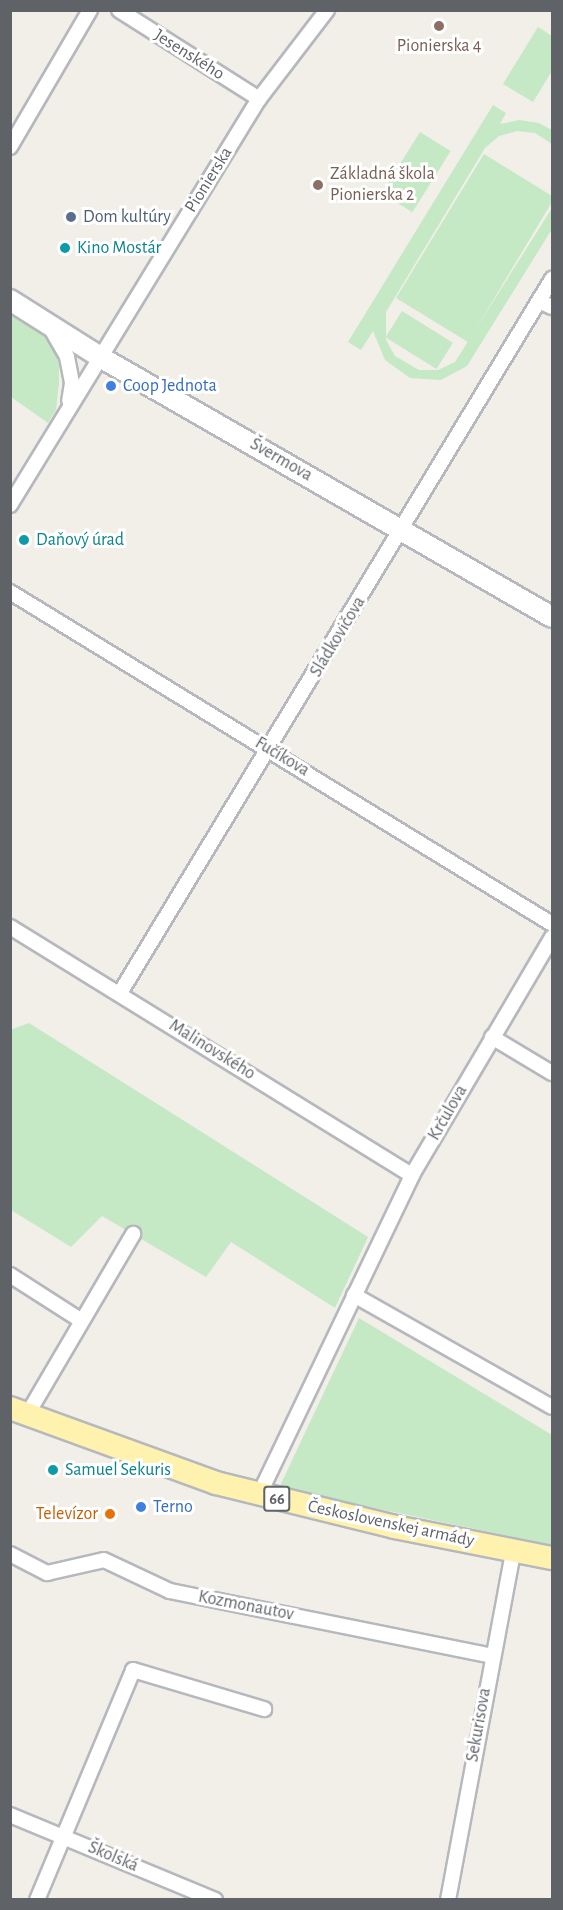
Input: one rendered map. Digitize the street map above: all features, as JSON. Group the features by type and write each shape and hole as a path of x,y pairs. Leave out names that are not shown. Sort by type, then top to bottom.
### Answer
{"main road":[{"name":"Československej armády","path":"19,1412 259,1495 552,1558"}],"street":[{"path":"10,147 90,10"},
{"name":"Jesenského","path":"119,10 259,99"},
{"name":"Pionierska","path":"10,505 259,99 327,10"},
{"name":"Sládkovičova","path":"120,993 271,750 400,528 552,279"},
{"name":"Švermova","path":"10,300 100,357 552,617"},
{"path":"539,301 552,307"},
{"path":"49,325 67,357 72,383 64,418"},
{"name":"Fučíkova","path":"10,592 552,924"},
{"name":"Malinovského","path":"10,927 412,1175"},
{"name":"Krčulova","path":"259,1495 412,1175 552,937"},
{"path":"492,1038 552,1073"},
{"name":"Československej armády","path":"19,1412 82,1321 133,1234"},
{"path":"10,1275 82,1321"},
{"path":"354,1295 552,1407"},
{"name":"Sekurisova","path":"448,1899 490,1656 513,1551"},
{"name":"Kozmonautov","path":"10,1554 47,1573 104,1560 170,1591 490,1656"},
{"path":"37,1899 133,1670 264,1708"},
{"name":"Školská","path":"10,1815 215,1899"}],"green space":[{"path":"538,27 552,36 552,71 533,102 503,84"},
{"path":"493,105 506,113 500,124 519,120 539,123 552,130 552,144 535,133 517,131 499,136 485,148 386,312 386,340 395,356 419,370 438,370 455,362 552,208 552,229 467,366 441,380 410,378 385,360 373,331 361,350 348,342"},
{"path":"420,132 451,151 412,212 382,193"},
{"path":"484,154 552,196 552,202 468,342 396,298"},
{"path":"10,309 41,328 53,345 59,365 59,383 56,410 48,423 11,397"},
{"path":"402,311 453,343 436,369 386,337"},
{"path":"29,1023 368,1237 335,1308 231,1242 206,1277 102,1216 71,1247 11,1210 10,1030"},
{"path":"359,1318 552,1435 552,1545 279,1488"}],"place":[{"name":"Pionierska 4","path":"439,26"},
{"name":"Základná škola Pionierska 2","path":"318,185"},
{"name":"Dom kultúry","path":"71,217"},
{"name":"Kino Mostár","path":"65,248"},
{"name":"Coop Jednota","path":"111,386"},
{"name":"Daňový úrad","path":"24,540"},
{"name":"Samuel Sekuris","path":"53,1470"},
{"name":"Terno","path":"141,1507"},
{"name":"Televízor","path":"110,1514"}]}
